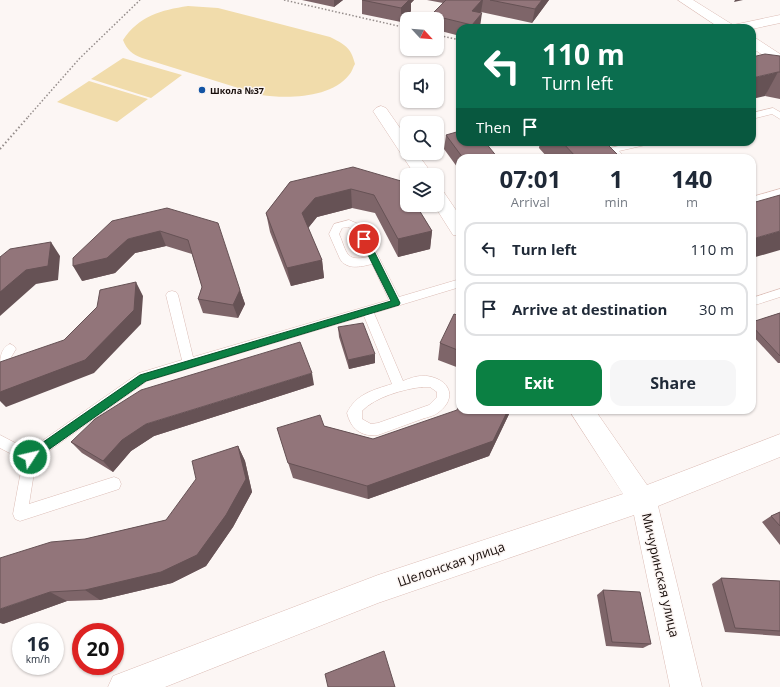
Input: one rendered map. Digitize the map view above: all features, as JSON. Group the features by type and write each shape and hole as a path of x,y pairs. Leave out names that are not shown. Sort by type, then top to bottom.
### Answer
{"street":[{"path":"684,0 723,24"},
{"path":"756,24 780,19"},
{"path":"756,45 780,60"},
{"path":"381,111 400,140"},
{"path":"444,206 456,224"},
{"name":"Мичуринская улица","path":"584,414 642,500 647,513 686,687"},
{"name":"Шелонская улица","path":"124,687 378,589 642,500 780,445"}],"lane":[{"path":"756,115 773,111 780,116"},
{"path":"617,154 613,150 630,146"},
{"path":"756,199 780,192"},
{"path":"374,260 396,303"},
{"path":"114,484 20,514 30,457 143,378 456,284"},
{"path":"756,301 780,293"},
{"path":"172,295 189,364"},
{"path":"368,311 400,387"},
{"path":"0,365 10,349"},
{"path":"421,381 433,382 443,390 443,399 434,409 378,429 365,429 356,422 354,413 359,404 365,399 400,387 421,381"},
{"path":"0,441 30,457"}],"path":[{"path":"0,149 80,58 140,0"},
{"path":"284,0 400,26"},
{"path":"444,37 456,39"}],"shaded area":[{"path":"188,6 218,8 330,37 349,50 355,64 349,75 341,83 331,88 308,95 284,97 261,95 142,58 128,49 123,40 136,25 160,12"},
{"path":"123,58 182,75 151,98 91,79"},
{"path":"89,81 148,99 117,122 57,102"}],"building":[{"path":"362,0 409,0 401,8"},
{"path":"446,0 482,0 472,11 482,13 473,24 444,18 444,12 434,12"},
{"path":"490,0 542,0 535,9"},
{"path":"765,54 780,56 780,72 756,77 756,56"},
{"path":"456,132 456,146 488,146 495,154 460,154 446,135"},
{"path":"566,146 609,146 617,154 573,154"},
{"path":"353,167 400,181 400,212 420,212 432,231 398,239 374,195 351,189 315,198 302,213 322,260 287,268 266,213 290,182"},
{"path":"780,195 780,231 756,238 756,202"},
{"path":"167,208 218,223 240,290 233,305 198,299 202,287 188,240 160,231 128,239 107,258 73,266 73,258 112,221"},
{"path":"51,242 48,266 26,270 0,292 0,257 10,249"},
{"path":"136,282 134,310 85,360 0,392 0,362 64,340 97,307 100,290"},
{"path":"780,313 780,356 756,330 756,321"},
{"path":"454,314 456,315 456,349 440,343"},
{"path":"363,323 375,354 348,360 338,327"},
{"path":"300,342 312,373 146,424 122,440 103,461 71,442 95,419 141,390"},
{"path":"456,410 456,414 506,414 493,441 367,486 288,463 277,428 320,415 324,426 373,439"},
{"path":"238,446 246,479 226,515 197,555 161,572 85,590 50,592 0,609 0,558 51,542 85,539 166,520 196,479 192,461"},
{"path":"780,512 780,526 771,516"},
{"path":"721,578 780,581 780,631 735,628"},
{"path":"603,590 640,592 651,644 612,642"},
{"path":"384,651 395,687 328,687 325,674"}],"place":[{"name":"Школа №37","path":"202,90"}],"route":[{"path":"30,457 143,378 396,303 364,239"}]}
